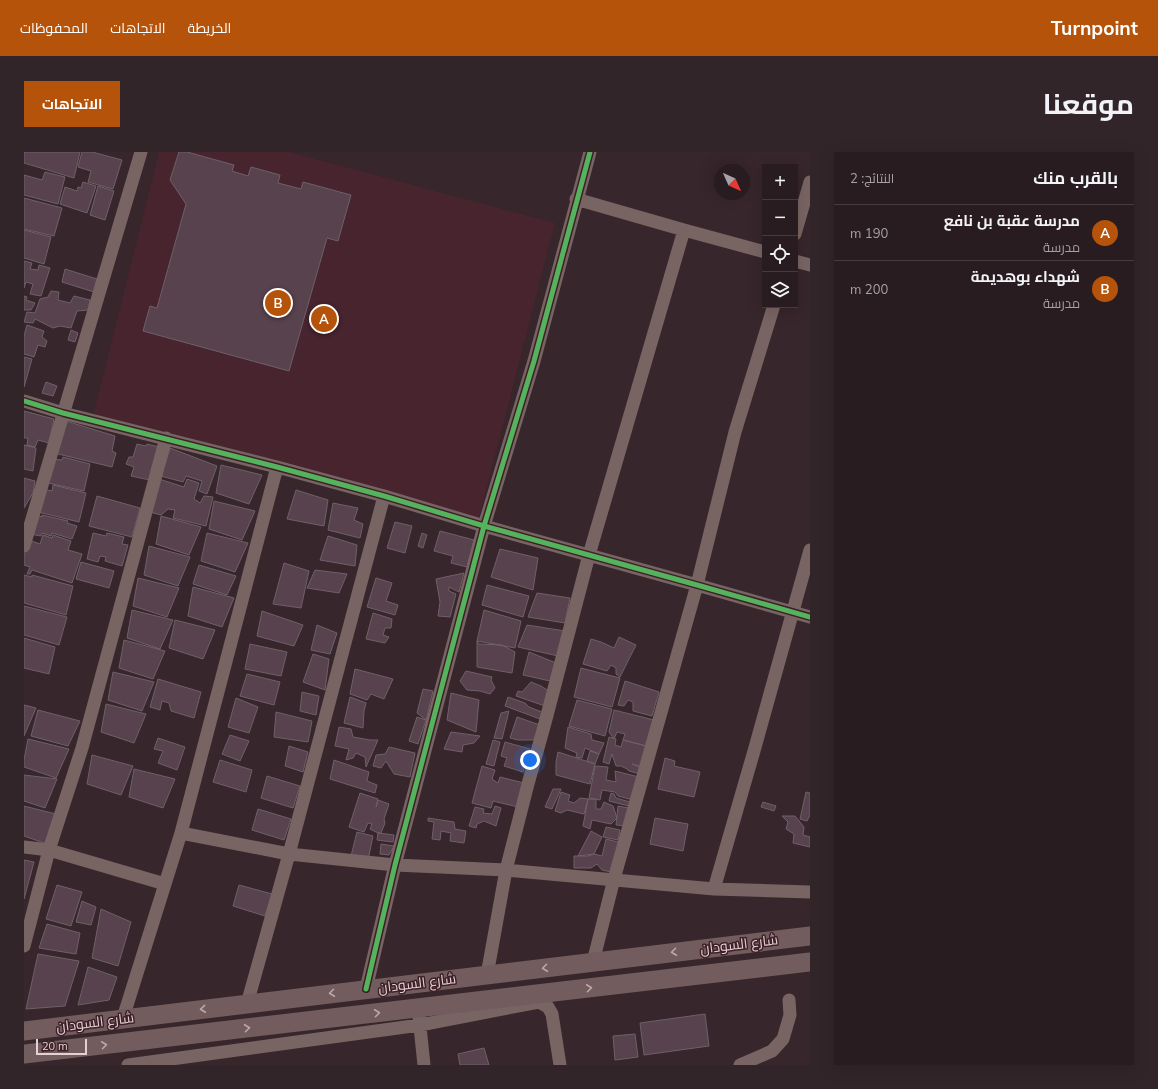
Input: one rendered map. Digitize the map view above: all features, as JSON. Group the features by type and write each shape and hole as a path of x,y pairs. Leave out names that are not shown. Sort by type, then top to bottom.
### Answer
{"main road":[{"name":"شارع السودان","path":"24,1031 810,936"},
{"path":"776,940 780,965"},
{"name":"شارع السودان","path":"24,1054 418,1016 810,962"}],"street":[{"path":"24,546 141,152"},
{"path":"366,989 395,864 484,526 534,361 576,199 590,152"},
{"path":"798,224 810,182"},
{"path":"576,199 762,251"},
{"path":"487,975 506,870 589,555 684,230"},
{"path":"798,261 810,265"},
{"path":"593,962 614,879 697,585 735,432 773,308"},
{"path":"24,401 63,413 166,438 384,496 484,526 810,617"},
{"path":"24,946 49,850 82,748 166,438"},
{"path":"123,1018 181,833 277,467"},
{"path":"247,1004 289,854 384,496"},
{"path":"714,888 810,550"},
{"path":"181,833 289,854 395,864 506,870 714,888 810,892"},
{"path":"24,847 49,850 165,884"},
{"path":"740,1065 772,1051 783,1039 790,1015 790,1000"},
{"path":"128,1065 418,1016 539,1002 548,1007 552,1014 560,1065"},
{"path":"418,1016 424,1065"}],"shaded area":[{"path":"159,152 289,152 555,223 479,518 93,416"}],"building":[{"path":"24,152 80,152 74,178 24,163"},
{"path":"82,152 92,152 122,160 113,189 88,182 91,171 78,167"},
{"path":"179,152 187,152 234,165 232,171 248,176 251,167 280,175 278,183 301,189 303,182 351,195 338,241 327,238 289,371 143,331 150,306 157,308 186,204 170,180"},
{"path":"45,172 65,177 58,204 24,195 24,175 42,180"},
{"path":"83,182 96,186 87,213 60,204 65,187 77,191 78,187 81,188"},
{"path":"98,186 114,191 105,220 90,215"},
{"path":"24,198 62,208 54,236 24,229"},
{"path":"24,230 51,237 44,264 24,258"},
{"path":"24,261 32,263 30,269 38,270 39,265 50,268 41,296 30,294 33,284 26,282 24,288"},
{"path":"65,269 97,279 94,292 62,282"},
{"path":"51,291 59,292 58,300 70,303 74,296 90,300 88,310 77,311 71,328 60,326 53,328 35,319 33,323 24,322 27,312 35,313 40,299 48,297"},
{"path":"24,296 27,297 26,300 35,303 31,310 24,310"},
{"path":"27,325 44,331 42,337 47,341 45,347 38,345 34,357 24,354 24,336"},
{"path":"71,330 78,333 75,342 68,340"},
{"path":"24,357 32,359 24,387"},
{"path":"46,382 57,386 53,396 42,393"},
{"path":"24,411 54,419 49,443 38,440 35,447 27,445 28,438 24,438"},
{"path":"63,420 115,436 112,451 116,453 112,467 54,453"},
{"path":"137,444 146,446 147,444 159,447 150,480 131,476 134,467 126,464 129,457 133,457"},
{"path":"24,445 36,448 33,471 24,469"},
{"path":"170,448 217,466 207,494 199,491 202,481 186,476 183,482 161,476"},
{"path":"63,457 90,464 84,491 48,483 52,459 62,460"},
{"path":"221,465 262,475 249,504 216,493"},
{"path":"24,478 35,481 33,493 24,508"},
{"path":"159,479 184,487 187,479 199,483 194,499 200,503 204,496 213,497 206,526 173,518 175,510 168,509 161,515 150,512"},
{"path":"53,485 86,493 79,522 38,512 43,489 52,491"},
{"path":"296,490 328,500 324,526 287,519"},
{"path":"97,496 140,508 132,537 89,526"},
{"path":"214,501 255,511 242,540 209,529"},
{"path":"333,503 358,508 354,520 363,524 360,538 328,530"},
{"path":"36,515 68,521 67,523 77,526 72,539 52,533 51,536 42,533 41,536 30,534"},
{"path":"161,516 201,527 189,555 156,544"},
{"path":"395,522 412,526 405,553 387,548"},
{"path":"440,531 474,540 467,567 451,563 453,556 434,551"},
{"path":"93,533 106,536 107,533 124,537 122,544 128,545 122,566 105,561 106,557 100,556 98,562 87,559"},
{"path":"207,533 248,543 235,572 201,561"},
{"path":"422,533 427,535 423,548 418,546"},
{"path":"43,535 52,538 53,535 71,541 68,550 82,554 72,583 32,570 30,574 27,574 30,567 24,565 24,556 29,540 40,544"},
{"path":"328,536 357,545 355,566 320,560"},
{"path":"149,546 190,557 178,586 144,575"},
{"path":"500,549 538,558 533,590 491,577"},
{"path":"81,562 114,571 109,588 76,579"},
{"path":"284,563 309,571 301,608 273,604"},
{"path":"199,565 236,576 227,595 193,584"},
{"path":"315,570 347,574 339,593 307,588"},
{"path":"464,573 459,592 449,587 449,591 456,594 450,617 438,616 440,602 436,579"},
{"path":"24,575 32,577 32,575 73,586 66,615 24,603"},
{"path":"138,578 179,588 167,617 133,606"},
{"path":"376,578 392,583 386,601 398,605 395,615 367,607"},
{"path":"487,585 529,596 523,617 482,605"},
{"path":"193,587 234,598 222,627 188,616"},
{"path":"537,593 570,598 565,623 528,617"},
{"path":"24,606 67,617 59,645 24,635"},
{"path":"132,610 173,620 160,649 127,638"},
{"path":"484,610 521,621 515,648 477,641"},
{"path":"262,611 303,625 294,646 257,636"},
{"path":"373,613 392,619 391,628 385,628 383,635 389,637 385,643 366,639"},
{"path":"175,620 215,630 203,659 169,648"},
{"path":"317,625 337,633 330,654 311,650"},
{"path":"527,625 565,631 558,656 518,647"},
{"path":"619,637 636,645 620,677 616,674 616,668 611,665 607,671 583,664 591,639 614,648"},
{"path":"24,638 55,647 49,674 24,668"},
{"path":"124,640 165,651 153,679 119,668"},
{"path":"477,641 479,644 502,645 515,652 512,673 477,667"},
{"path":"250,644 287,652 281,676 245,669"},
{"path":"529,652 561,665 550,681 523,675"},
{"path":"313,654 329,659 325,690 303,682"},
{"path":"581,668 620,678 612,707 574,697"},
{"path":"355,669 393,679 384,699 371,694 367,700 350,694"},
{"path":"466,671 492,677 491,680 495,688 490,694 480,691 467,690 460,681"},
{"path":"113,672 154,682 142,711 108,700"},
{"path":"247,674 280,682 274,705 240,696"},
{"path":"158,679 201,692 194,718 171,711 169,703 162,701 160,710 150,707"},
{"path":"625,681 659,692 652,716 633,711 633,702 628,700 624,706 618,705"},
{"path":"531,682 550,692 545,706 516,696 518,691 522,692"},
{"path":"423,689 433,691 426,720 417,713"},
{"path":"302,692 319,696 316,715 300,711"},
{"path":"451,693 479,700 476,732 447,720"},
{"path":"350,697 366,703 363,728 344,723"},
{"path":"508,697 525,703 529,707 542,712 540,719 505,706"},
{"path":"236,698 258,707 249,733 228,727"},
{"path":"577,700 612,709 605,736 569,726"},
{"path":"106,704 146,714 134,743 101,732"},
{"path":"24,705 36,708 24,736"},
{"path":"38,710 80,721 68,746 31,736"},
{"path":"614,710 654,720 647,746 623,740 625,734 617,732 614,739 609,732"},
{"path":"509,711 502,739 494,738 501,713"},
{"path":"276,712 312,721 308,742 274,737"},
{"path":"417,717 426,720 418,744 409,741"},
{"path":"517,717 537,724 545,723 533,740 518,740 510,738"},
{"path":"339,727 351,729 353,737 378,740 366,767 365,757 356,753 353,758 346,760 349,749 335,746"},
{"path":"568,727 591,734 592,740 604,743 599,754 585,748 582,758 576,757 577,753 565,748"},
{"path":"451,732 480,736 474,743 463,745 462,752 444,749"},
{"path":"230,735 249,741 240,761 222,754"},
{"path":"609,737 616,739 615,745 621,747 623,740 650,747 645,768 632,764 642,768 640,774 629,771 621,766 616,766 612,754 609,764 603,762"},
{"path":"158,738 185,747 177,770 158,763 163,751 154,749"},
{"path":"28,739 69,749 56,778 24,767"},
{"path":"493,740 500,742 494,766 486,764"},
{"path":"505,742 530,749 523,772 504,766 507,758 501,756"},
{"path":"289,746 308,752 303,772 285,766"},
{"path":"389,747 415,753 410,777 394,774 386,761 381,768 373,766 376,755 385,754"},
{"path":"590,751 599,754 595,764 587,761"},
{"path":"558,752 595,764 590,784 556,775"},
{"path":"92,755 133,766 121,795 87,784"},
{"path":"665,758 675,761 674,766 700,772 694,797 658,789"},
{"path":"220,760 252,770 246,792 213,782"},
{"path":"334,760 369,772 367,781 377,785 375,793 330,779"},
{"path":"482,766 495,770 492,779 498,783 500,777 528,784 522,808 493,801 491,808 472,803"},
{"path":"595,766 608,767 606,780 616,782 615,771 639,777 633,800 618,796 615,792 602,790 600,800 589,798"},
{"path":"134,769 175,779 163,808 129,797"},
{"path":"24,775 57,779 45,808 24,801"},
{"path":"267,776 300,786 293,808 261,798"},
{"path":"553,789 561,789 552,809 545,807"},
{"path":"561,792 570,795 568,801 574,803 580,798 588,799 584,814 567,810 561,813 555,811"},
{"path":"806,792 810,793 810,815 807,821 800,819"},
{"path":"360,793 378,799 376,807 378,800 389,804 381,833 370,829 372,824 368,823 364,832 349,827"},
{"path":"611,793 614,794 616,798 630,802 629,806 609,801"},
{"path":"588,799 596,799 596,809 601,809 604,802 613,806 617,818 611,824 592,820 590,829 583,826"},
{"path":"763,802 776,806 774,811 761,807"},
{"path":"24,806 60,815 47,844 24,836"},
{"path":"495,806 501,808 496,826 484,821 477,824 476,828 469,826 475,807 484,809 483,813 492,814"},
{"path":"618,806 628,808 626,826 616,825"},
{"path":"258,809 291,819 284,840 252,830"},
{"path":"782,816 795,816 804,827 803,835 810,837 810,847 793,843 794,834 786,829 788,822"},
{"path":"428,818 454,822 455,829 466,831 464,843 450,841 451,833 441,831 440,840 432,839 434,822 428,821"},
{"path":"655,818 688,824 683,851 650,844"},
{"path":"606,827 620,830 618,840 603,837"},
{"path":"591,831 602,837 594,854 578,856"},
{"path":"357,832 373,836 368,860 351,856"},
{"path":"378,833 394,835 393,842 377,840"},
{"path":"606,839 622,843 615,873 602,870 597,864 591,868 574,868 574,856 588,856 594,854 602,856"},
{"path":"381,844 394,846 389,855 380,854"},
{"path":"24,860 34,862 24,899"},
{"path":"57,885 82,892 71,926 46,919"},
{"path":"239,885 272,894 265,916 233,906"},
{"path":"82,901 96,907 91,925 76,922"},
{"path":"101,909 131,922 118,966 92,958"},
{"path":"47,924 80,933 76,954 39,948"},
{"path":"38,954 79,961 65,1006 26,1009"},
{"path":"88,967 117,977 109,1000 78,1005"},
{"path":"705,1014 709,1046 644,1055 640,1023"},
{"path":"635,1034 638,1057 615,1060 613,1036"},
{"path":"484,1048 489,1065 460,1065 458,1054"}],"cycle path":[{"path":"366,989 395,865 484,526 534,361 590,152"},
{"path":"24,401 63,413 277,467 384,496 484,526 810,617"}],"place":[{"name":"شهداء بوهديمة","path":"278,303"},
{"name":"مدرسة عقبة بن نافع","path":"324,319"}]}
